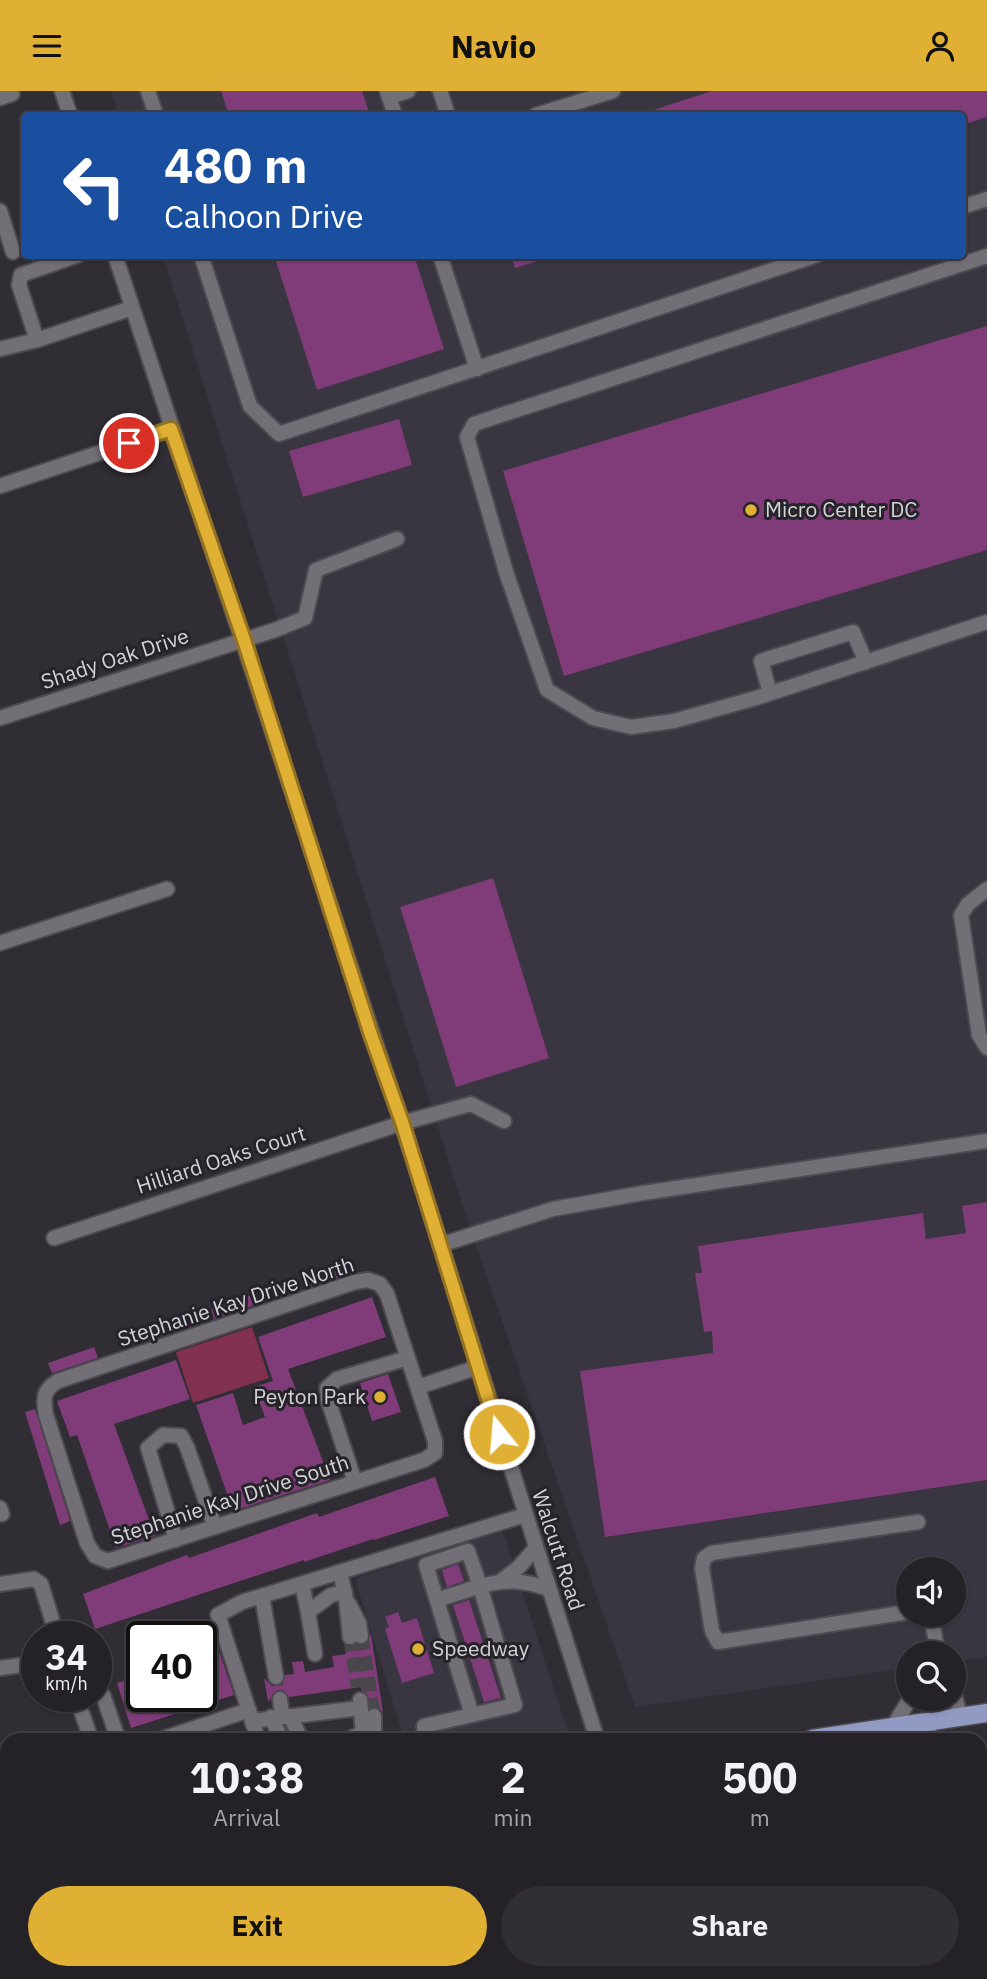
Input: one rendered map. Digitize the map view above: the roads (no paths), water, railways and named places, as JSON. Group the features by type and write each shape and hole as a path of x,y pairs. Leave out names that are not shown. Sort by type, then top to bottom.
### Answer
{"main road":[{"path":"856,1733 892,1728 929,1731 960,1717 987,1713"}],"street":[{"path":"62,91 69,112"},
{"path":"148,91 155,112"},
{"path":"394,112 388,94 408,91"},
{"path":"440,91 447,112"},
{"path":"546,112 613,91"},
{"path":"966,206 987,199"},
{"path":"0,211 13,252"},
{"path":"987,256 474,424 467,437 507,575 547,690 593,717 631,727 674,721 770,693 987,622"},
{"path":"37,340 19,280 26,272 66,259"},
{"name":"Walcutt Road","path":"117,259 171,429 244,640 367,1022 402,1122 595,1733"},
{"path":"202,259 250,406 279,434 805,259"},
{"path":"441,259 477,369"},
{"path":"0,349 37,340 132,308"},
{"path":"0,486 171,429"},
{"name":"Shady Oak Drive","path":"0,718 305,618 316,569 397,539"},
{"path":"770,693 761,661 853,632 866,662"},
{"path":"0,943 167,889"},
{"path":"987,889 968,904 961,915 979,1035 987,1048"},
{"name":"Hilliard Oaks Court","path":"54,1238 402,1122 471,1104 504,1121"},
{"path":"440,1245 549,1210 987,1140"},
{"name":"Stephanie Kay Drive North","path":"44,1393 58,1381 355,1282 368,1280 380,1284 387,1294 418,1387"},
{"path":"355,1482 328,1400 327,1388 337,1379 408,1358"},
{"path":"418,1387 478,1367"},
{"name":"Stephanie Kay Drive South","path":"44,1393 46,1415 87,1543 95,1556 108,1561 424,1460 435,1453 435,1441 418,1387"},
{"path":"176,1540 148,1448 163,1436 181,1436 215,1527"},
{"path":"256,1733 218,1615 242,1602 525,1515"},
{"path":"896,1614 718,1642 712,1631 702,1568 704,1558 712,1553 918,1522"},
{"path":"501,1581 536,1549"},
{"path":"425,1733 424,1725 472,1715 515,1705 468,1551 426,1565 472,1715"},
{"path":"340,1572 355,1637"},
{"path":"0,1584 34,1579 41,1584 52,1621"},
{"path":"437,1600 501,1581 522,1580 549,1589"},
{"path":"302,1584 315,1654"},
{"path":"308,1612 331,1595 346,1596"},
{"path":"262,1596 276,1677"},
{"path":"0,1668 21,1665"},
{"path":"184,1733 250,1715 281,1716 357,1698 363,1733"},
{"path":"280,1699 281,1733"},
{"path":"892,1728 903,1711"},
{"path":"958,1711 960,1717"},
{"path":"82,1712 89,1733"},
{"path":"109,1712 116,1733"},
{"path":"281,1716 297,1733"},
{"path":"374,1716 374,1733"}],"tunnel":[{"path":"361,1636 374,1716"},
{"path":"350,1637 358,1687"}],"place":[{"name":"Micro Center DC","path":"751,510"},
{"name":"Peyton Park","path":"380,1397"},
{"name":"Speedway","path":"418,1649"}]}
